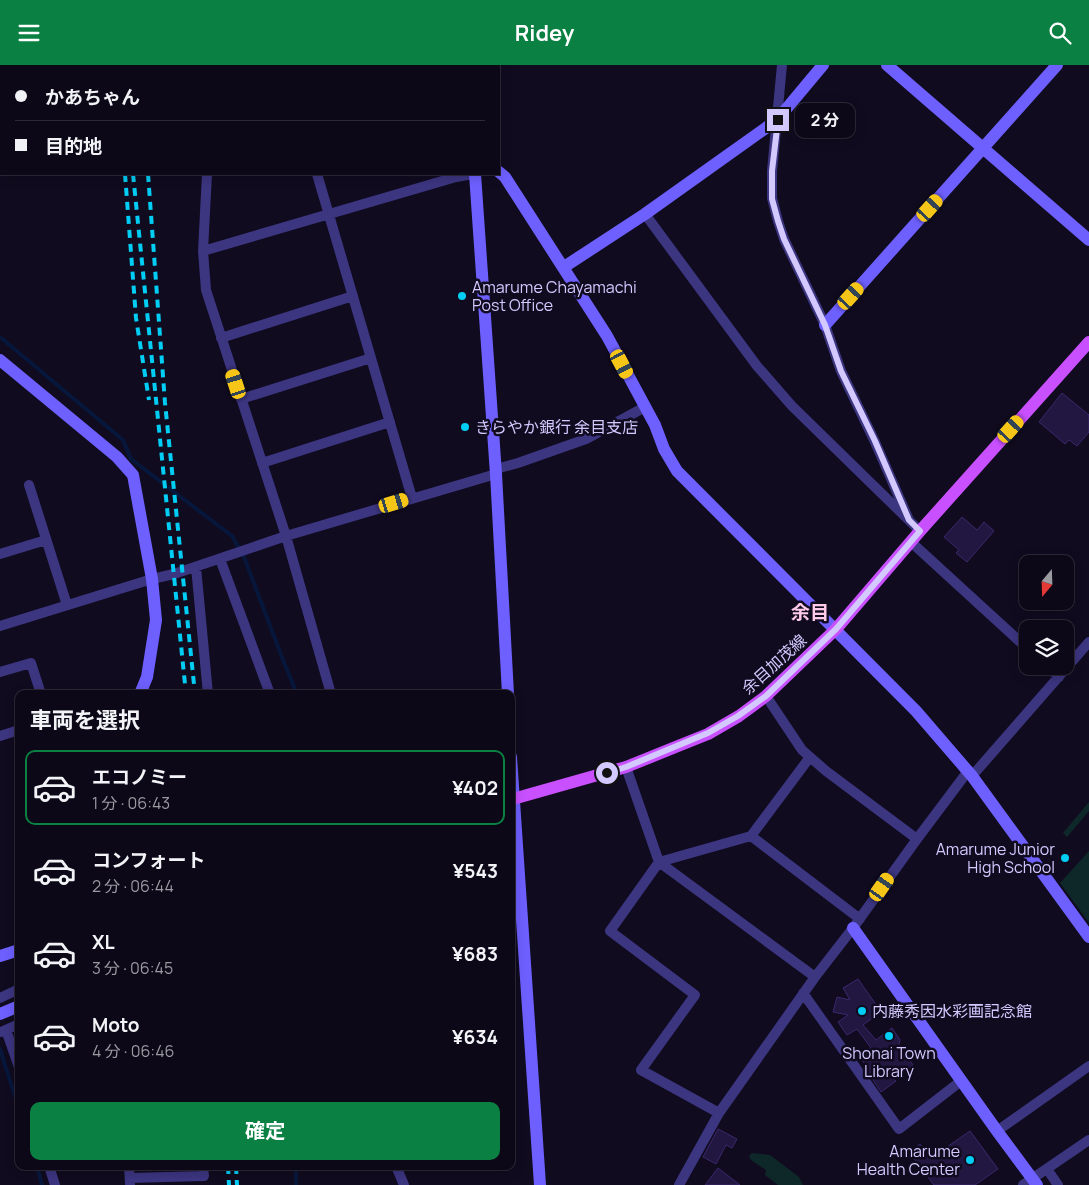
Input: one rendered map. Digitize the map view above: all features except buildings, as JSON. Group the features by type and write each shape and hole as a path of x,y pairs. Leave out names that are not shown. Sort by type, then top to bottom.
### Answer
{"main road":[{"name":"余目加茂線","path":"515,799 626,767 708,733 738,716 766,696 836,629 911,541 1089,342"}],"street":[{"path":"782,65 772,171 772,199 784,239 825,325 841,371 875,441 909,520"},
{"path":"564,267 645,214 778,120 824,65"},
{"path":"887,65 1089,240"},
{"path":"825,325 1057,65"},
{"path":"500,173 505,177 607,336 645,407 664,449 678,471 916,711 970,774 1089,937"},
{"path":"206,175 203,251 206,289 286,536 330,690"},
{"path":"316,175 354,296 412,498"},
{"path":"203,251 330,215 456,175"},
{"path":"474,175 496,471 508,690"},
{"path":"645,214 757,366 792,406 920,531"},
{"path":"222,338 354,296"},
{"path":"241,399 371,358"},
{"path":"0,360 117,457 133,475 152,579 156,620 146,677 141,690"},
{"path":"0,626 152,579 174,574 286,536 496,471 586,439 645,407"},
{"path":"262,463 390,423"},
{"path":"29,485 67,605"},
{"path":"0,554 46,540"},
{"path":"911,541 1019,641"},
{"path":"220,559 269,690"},
{"path":"196,567 208,690"},
{"path":"679,1185 719,1113 803,993 917,839 970,774 1089,642"},
{"path":"0,672 30,663 40,690"},
{"path":"766,696 802,750 826,771 917,839"},
{"path":"0,736 15,731"},
{"path":"719,1113 641,1070 695,995 610,931 659,862 751,836 810,757"},
{"path":"626,767 659,862 815,977"},
{"path":"751,836 856,923 1031,1183 1047,1169 1089,1140"},
{"path":"515,841 540,1185"},
{"path":"0,956 15,952"},
{"path":"0,998 15,991"},
{"path":"803,993 899,1129 961,1081"},
{"path":"0,1014 15,1008"},
{"path":"15,1026 3,1031 15,1058"},
{"path":"997,1131 1089,1067"},
{"path":"1047,1169 1058,1185"},
{"path":"50,1170 55,1185"},
{"path":"130,1182 204,1176 203,1170"},
{"path":"398,1170 404,1185"}],"green space":[{"path":"1089,802 1089,811 1067,837 1063,833"},
{"path":"1089,851 1089,923 1060,883"},
{"path":"752,1153 770,1155 799,1177 803,1185 778,1185 765,1175 766,1170 751,1160 749,1156"}],"waterway":[{"path":"0,337 123,440 131,459 232,536 244,557 295,690"},
{"path":"0,1049 15,1096"},
{"path":"38,1170 42,1185"},
{"path":"296,1170 296,1185"}],"railway":[{"path":"125,175 136,318 149,400"},
{"path":"133,175 186,690"},
{"path":"148,175 165,403 195,690"},
{"path":"228,1170 229,1185"},
{"path":"236,1170 237,1185"}],"place":[{"name":"Amarume Chayamachi Post Office","path":"462,296"},
{"name":"きらやか銀行 余目支店","path":"465,427"},
{"name":"Amarume Junior High School","path":"1065,858"},
{"name":"内藤秀因水彩画記念館","path":"862,1011"},
{"name":"Shonai Town Library","path":"889,1036"},
{"name":"Amarume Health Center","path":"970,1160"}],"district":[{"name":"余目","path":"810,612"}],"route":[{"path":"607,773 708,733 738,716 766,696 836,629 920,531 909,520 875,441 841,371 825,325 784,239 772,199 772,171 778,120"}]}
